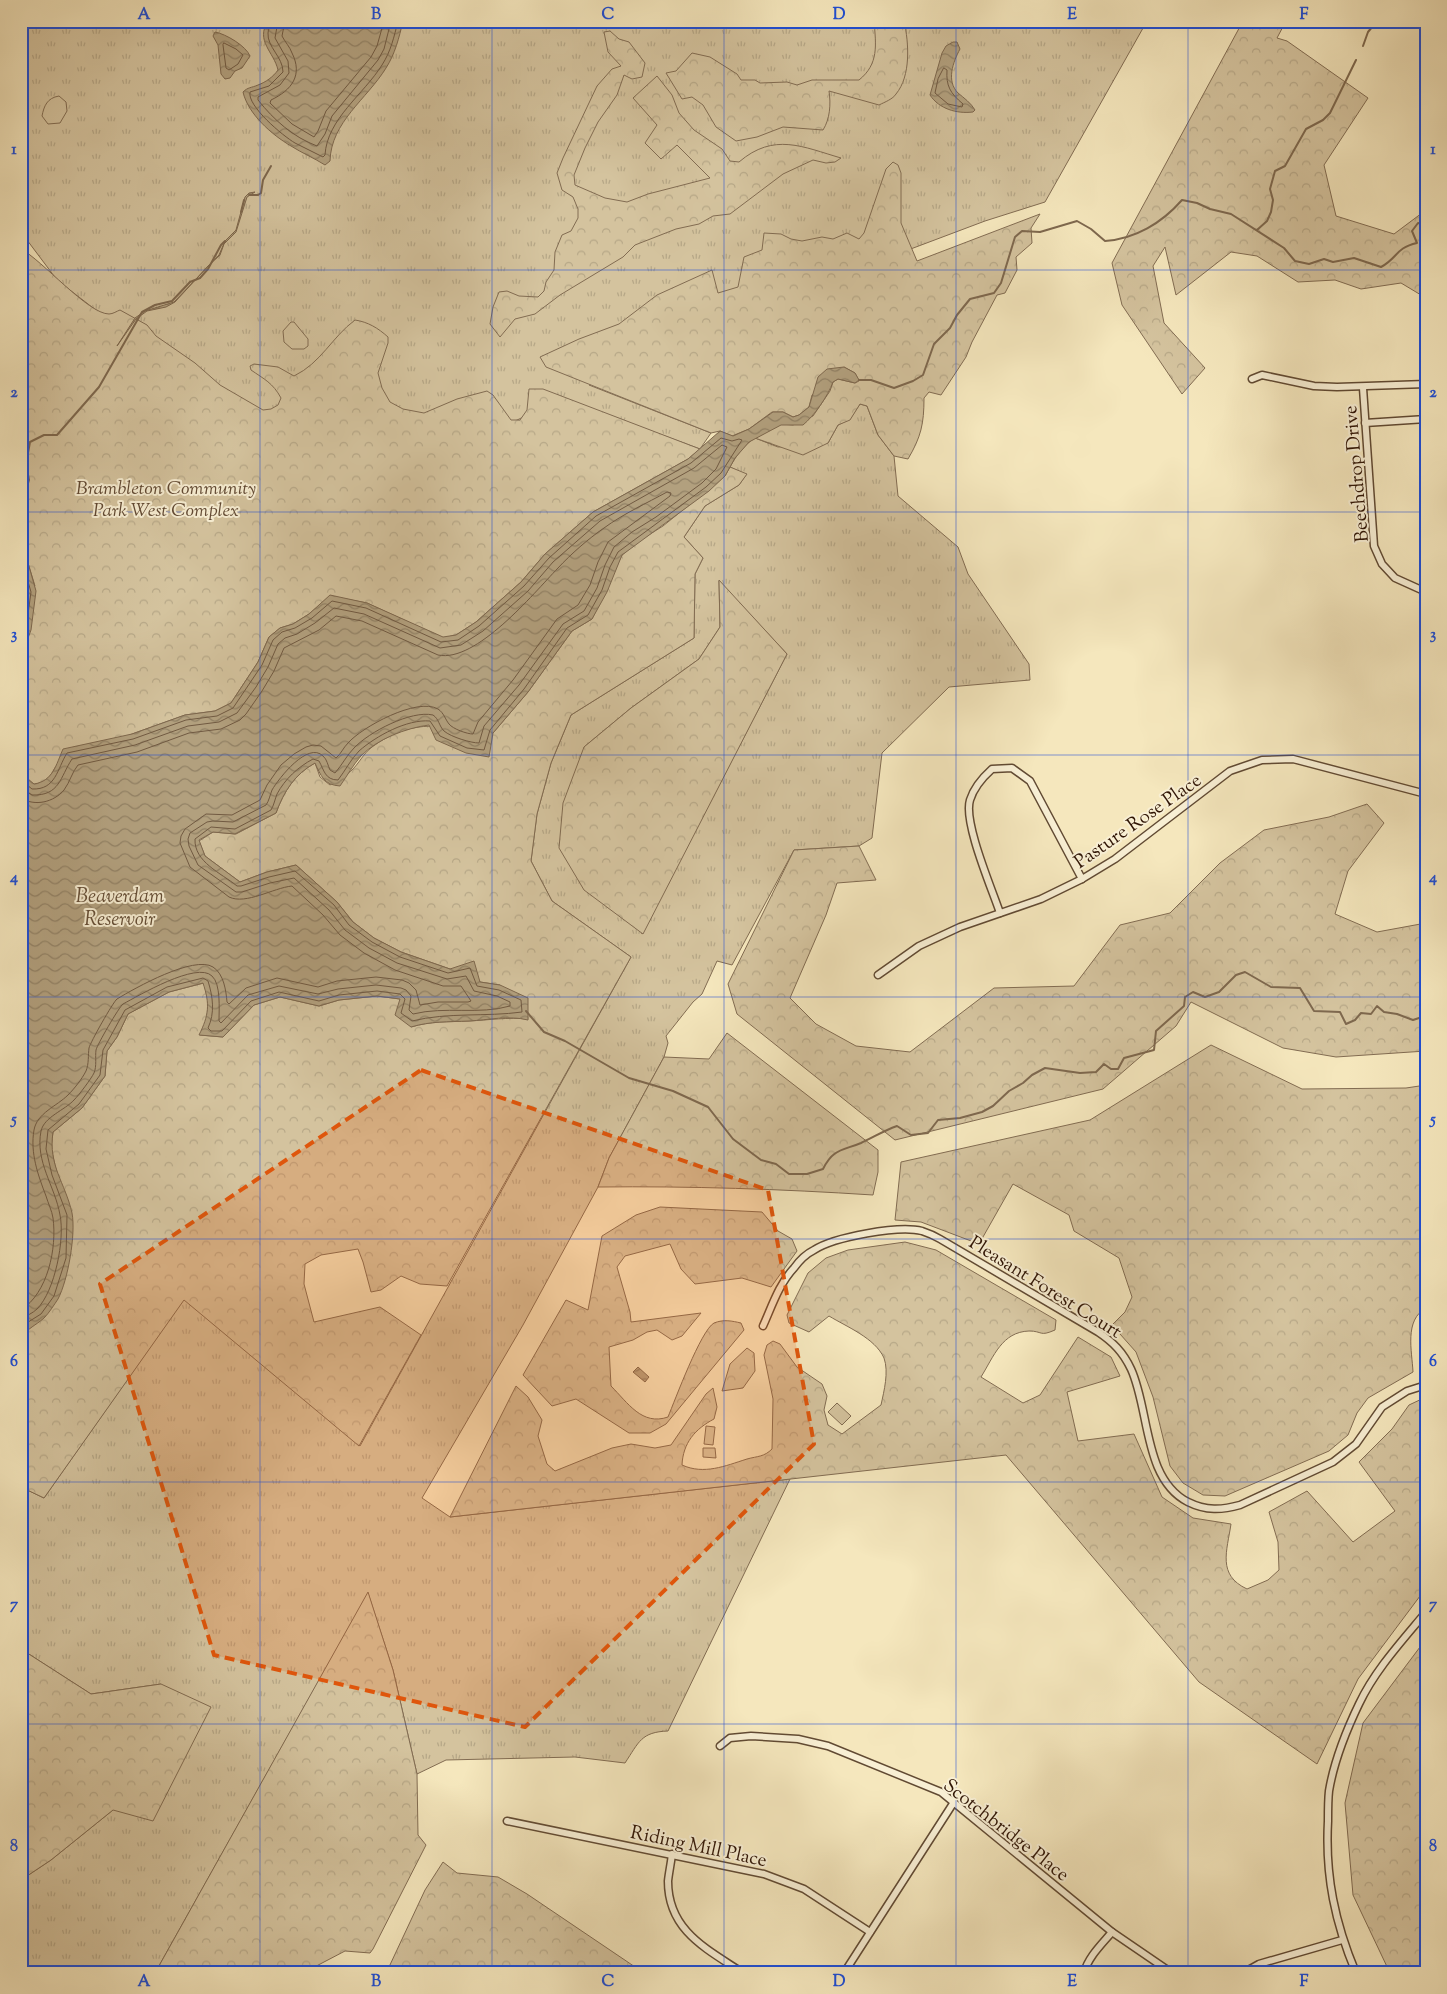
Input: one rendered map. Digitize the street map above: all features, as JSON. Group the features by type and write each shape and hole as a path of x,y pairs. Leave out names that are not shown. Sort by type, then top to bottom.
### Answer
{"street":[{"path":"1252,380 1262,375 1314,386 1363,388 1426,384"},
{"name":"Beechdrop Drive","path":"1363,388 1374,546 1382,564 1395,578 1426,592"},
{"path":"1365,423 1426,419"},
{"name":"Pasture Rose Place","path":"878,975 919,946 960,927 1041,899 1082,879 1115,859 1230,771 1262,760 1292,759 1426,794"},
{"path":"1000,913 970,824 969,802 978,783 992,769 1012,768 1030,781 1082,879"},
{"name":"Pleasant Forest Court","path":"764,1326 784,1280 803,1258 814,1249 837,1240 882,1231 905,1229 923,1231 1098,1332 1120,1350 1136,1382 1162,1478 1184,1500 1208,1509 1224,1510 1240,1505 1333,1462 1356,1444 1382,1407 1407,1391 1426,1384"},
{"path":"1356,1973 1342,1940 1333,1905 1326,1845 1329,1791 1341,1746 1360,1703 1387,1660 1426,1612"},
{"name":"Scotchbridge Place","path":"720,1746 730,1738 751,1736 798,1739 828,1746 941,1792 1112,1932 1172,1973"},
{"path":"844,1973 954,1802"},
{"name":"Riding Mill Place","path":"507,1821 749,1870 783,1880 822,1899 870,1932"},
{"path":"672,1854 668,1881 670,1898 678,1921 686,1932 700,1944 743,1973"},
{"path":"1084,1973 1094,1954 1112,1932"},
{"path":"1243,1973 1259,1964 1342,1940"}],"highlighted area":[{"path":"421,1070 768,1190 814,1444 525,1727 214,1655 100,1284"}],"green space":[{"path":"21,21 1147,21 1045,202 985,221 908,250 589,385 711,433 700,449 562,398 509,424 257,435 57,280 21,232"},
{"path":"874,21 904,21 908,59 901,87 893,97 879,105 829,91 829,111 823,130 783,127 757,137 736,141 716,127 703,105 692,97 682,99 666,73 676,71 692,53 710,57 737,74 741,80 755,80 760,83 787,82 797,85 812,80 859,80 870,67 875,54"},
{"path":"1243,21 1286,21 1277,38 1287,41 1368,98 1324,165 1336,216 1394,234 1426,210 1426,298 1401,283 1361,289 1335,280 1298,282 1257,256 1231,252 1176,295 1165,247 1153,266 1164,323 1205,368 1182,394 1122,305 1112,263"},
{"path":"610,31 619,39 629,42 645,63 642,77 632,79 624,75 617,95 598,122 585,148 574,175 575,185 605,198 627,202 648,194 710,178 677,145 661,159 645,143 657,125 633,98 657,76 672,95 679,113 694,130 722,149 730,161 739,162 764,147 777,145 801,147 841,158 835,162 826,163 813,160 783,174 730,214 713,216 699,224 676,229 635,245 623,257 560,295 535,314 515,319 500,337 490,324 493,307 499,292 507,291 519,296 538,297 544,291 546,282 554,270 555,252 562,235 571,231 578,218 578,209 573,197 562,190 557,173 597,86 612,69 621,66 608,52 604,32"},
{"path":"59,96 66,102 67,111 60,123 48,124 42,116 44,109 49,101"},
{"path":"893,162 898,165 901,173 901,223 917,261 1040,214 1031,228 1032,243 1016,257 1017,270 1005,293 997,295 966,357 941,395 929,392 924,398 921,430 908,459 894,456 878,435 867,406 860,404 850,420 838,425 828,443 803,455 755,438 781,424 793,425 813,416 830,391 833,382 838,379 855,383 859,381 855,373 844,367 812,395 809,407 799,415 793,417 783,412 772,412 749,429 732,436 720,431 711,433 546,367 540,357 579,339 619,324 657,295 712,270 718,293 738,287 744,257 762,250 764,233 781,234 791,239 802,241 822,237 833,239 847,233 859,239 864,233 886,169"},
{"name":"Brambleton Community Park West Complex","path":"21,249 89,305 100,312 109,314 120,310 147,325 156,336 195,363 220,385 263,410 271,409 278,405 281,398 271,385 251,370 250,366 254,364 278,367 294,376 312,364 355,320 373,326 388,337 388,343 378,373 382,388 390,402 403,409 424,413 457,399 487,391 493,395 511,420 520,420 527,410 529,389 543,389 700,449 688,459 593,512 545,554 521,582 476,622 456,635 443,638 367,603 330,596 309,614 293,624 280,628 269,637 258,662 231,703 215,711 185,715 132,734 56,766 46,780 42,782 21,786 21,582 35,586 28,563 24,485 21,484"},
{"path":"291,322 294,322 308,339 308,346 304,349 292,349 284,342 283,331"},
{"path":"860,404 867,406 878,435 894,456 898,496 958,547 968,574 1029,664 1030,680 949,687 882,753 872,838 859,846 794,850 732,965 717,961 702,994 693,1002 666,1036 668,1043 664,1057 609,1158 598,1187 523,1325 422,1498 450,1517 790,1479 668,1731 652,1733 646,1736 625,1763 575,1757 446,1760 417,1774 393,1670 368,1593 155,1973 21,1973 21,1880 51,1860 113,1810 161,1684 91,1694 21,1649 21,1487 44,1498 184,1299 360,1446 631,957 552,901 531,861 537,814 551,763 571,715 694,638 695,574 703,558 684,537 705,506 739,485 746,475 730,467 744,447 755,438 778,447 828,443 838,425 850,419","holes":["719,581 787,654 642,934 584,747 631,708 699,659 720,627"]},
{"path":"730,467 747,474 739,485 705,506 684,537 703,558 695,574 694,638 571,715 551,763 537,814 531,861 552,901 631,957 447,1286 420,1284 401,1276 381,1290 371,1292 358,1249 321,1255 305,1264 304,1284 314,1322 380,1307 421,1335 359,1446 184,1300 44,1498 21,1487 21,1338 28,1328 45,1317 57,1174 51,1147 53,1132 82,1108 105,1076 107,1051 117,1037 128,1014 169,992 204,983 208,1001 207,1019 200,1035 223,1037 254,1005 280,997 319,1006 339,1000 377,996 400,999 411,1027 440,1022 506,1018 528,1019 500,985 480,982 450,969 401,952 374,938 353,922 337,902 296,865 267,872 240,882 205,856 199,841 213,832 236,834 276,813 291,784 302,772 315,763 320,777 330,785 350,772 372,747 387,737 402,731 416,727 431,726 493,733 528,692 572,631 592,619 622,555 639,541 663,526 725,476"},
{"path":"719,580 787,654 643,934 584,890 559,848 563,803 584,747 631,708 699,659 720,627"},
{"path":"1367,804 1384,823 1348,871 1335,914 1377,932 1426,923 1426,1051 1336,1057 1283,1048 1191,1002 1176,1026 1103,1089 895,1140 737,1014 728,984 794,850 859,846 876,880 837,883 826,915 790,998 816,1024 856,1046 910,1052 994,988 1074,986 1120,925 1170,913 1220,863 1264,830 1329,817"},
{"path":"727,1033 878,1150 878,1172 873,1195 735,1188 598,1187 609,1158 664,1057 709,1059"},
{"path":"1211,1045 1302,1089 1406,1088 1426,1085 1426,1308 1419,1313 1412,1328 1413,1372 1368,1398 1357,1413 1348,1435 1329,1451 1225,1496 1203,1495 1183,1483 1170,1466 1153,1397 1136,1352 1112,1325 1125,1312 1132,1297 1119,1258 1074,1231 1069,1215 1013,1184 979,1244 921,1222 895,1220 901,1162 1090,1120"},
{"path":"660,1207 762,1212 778,1231 792,1239 797,1251 771,1287 742,1278 695,1284 681,1269 670,1244 625,1256 617,1267 631,1322 701,1313 682,1336 672,1340 657,1330 609,1347 611,1386 630,1406 643,1416 659,1419 668,1417 702,1338 714,1323 731,1321 741,1323 744,1330 666,1424 650,1433 629,1433 576,1399 552,1406 523,1375 566,1300 588,1310 602,1236 636,1215"},
{"path":"905,1242 936,1250 1056,1320 1055,1330 1050,1332 1020,1332 1005,1340 981,1377 1023,1403 1040,1395 1078,1337 1111,1357 1120,1376 1067,1392 1078,1441 1134,1434 1162,1497 1193,1518 1231,1524 1226,1561 1231,1577 1247,1589 1268,1580 1279,1570 1278,1542 1269,1512 1307,1491 1353,1542 1395,1511 1359,1462 1392,1429 1409,1405 1426,1397 1426,1588 1358,1679 1317,1764 1199,1682 1006,1455 450,1517 516,1386 528,1397 542,1420 538,1436 547,1464 555,1471 612,1448 631,1444 655,1448 671,1445 706,1394 713,1388 717,1407 714,1419 701,1427 691,1438 685,1450 682,1465 698,1469 714,1468 761,1456 772,1449 773,1399 764,1355 767,1345 773,1341 780,1344 797,1367 822,1384 827,1396 824,1410 828,1425 842,1434 881,1405 886,1375 884,1358 880,1351 867,1339 829,1316 809,1332 789,1323 787,1315 808,1273 826,1258 848,1250"},
{"path":"747,1348 754,1353 755,1371 743,1388 722,1391 730,1364"},
{"path":"837,1403 851,1416 842,1425 828,1412"},
{"path":"706,1426 715,1427 713,1445 704,1444"},
{"path":"703,1448 715,1448 716,1458 703,1457"},
{"path":"368,1592 393,1670 417,1774 418,1835 426,1845 373,1949 370,1953 345,1951 303,1973 155,1973"},
{"path":"1426,1639 1426,1973 1390,1973 1353,1895 1345,1803 1363,1723"},
{"path":"21,1649 91,1694 161,1684 211,1707 153,1821 113,1810 51,1860 21,1880"},
{"path":"443,1862 457,1873 498,1877 527,1894 644,1973 396,1973 389,1967 425,1890"}],"water":[{"path":"268,21 403,21 389,63 343,123 332,147 330,161 325,165 295,149 276,136 255,116 246,100 243,92 248,88 267,81 278,70 264,41 265,28"},
{"path":"215,32 235,41 250,56 242,68 235,71 230,78 225,79 221,74 218,45 213,36"},
{"path":"957,42 960,49 953,65 952,83 958,93 973,107 975,110 973,112 949,110 938,104 930,95 942,53 946,46"},
{"path":"255,192 247,197 236,232 224,244 220,255 212,262 219,255 225,241 236,230 245,197 249,193"},
{"path":"197,277 175,302 166,307 147,311 136,319 117,346 135,318 145,311 174,302"},
{"name":"Beaverdam Reservoir","path":"844,367 855,373 859,380 855,383 838,379 833,382 820,405 803,425 781,425 749,442 735,458 725,476 709,491 622,555 607,592 592,619 572,631 528,692 493,733 489,757 466,753 436,740 429,725 411,729 392,735 375,744 358,759 340,786 327,782 321,776 315,763 302,772 291,784 276,813 235,834 213,832 199,840 205,856 240,882 267,872 296,865 337,902 353,922 374,938 401,952 450,969 474,961 480,982 500,985 528,998 528,1020 498,1018 433,1023 411,1027 395,1015 400,999 377,996 339,1000 319,1006 280,997 254,1005 223,1037 199,1035 207,1015 207,997 203,983 169,992 128,1014 117,1037 107,1051 105,1076 82,1108 53,1132 52,1144 55,1164 72,1213 73,1233 70,1257 62,1291 58,1299 44,1318 29,1329 21,1338 21,773 34,784 46,780 56,766 63,749 132,734 185,715 215,711 231,703 258,662 269,637 280,628 293,624 309,614 330,595 367,603 443,637 456,635 476,622 521,582 545,554 593,512 688,459 720,431 733,436 749,429 773,412 783,412 793,417 799,415 809,407 818,377 827,369"},
{"path":"21,484 24,485 28,563 36,591 31,630 21,657"},
{"path":"638,1367 649,1377 645,1382 633,1372"}],"waterway":[{"path":"1363,46 1368,32 1377,21"},
{"path":"1257,230 1267,221 1271,212 1273,200 1270,189 1275,171 1285,166 1306,129 1323,120 1330,113 1356,60"},
{"path":"249,195 261,193 263,180 271,166"},
{"path":"241,212 244,200"},
{"path":"859,380 871,380 894,388 923,375 934,344 950,328 957,315 970,299 994,293 1001,283 1015,237 1022,231 1040,232 1077,221 1091,229 1105,241 1116,240 1137,233 1157,223 1182,200 1231,214 1284,248 1295,261 1309,264 1324,259 1333,262 1354,258 1381,267 1387,264 1400,250 1417,243 1412,231 1418,223 1426,225"},
{"path":"24,496 29,480 26,464 30,442 44,435 57,435 99,387 142,312 155,305 172,301 190,282 200,278 208,269 225,241"},
{"path":"526,1011 544,1032 565,1041 629,1078 673,1091 708,1107 733,1139 761,1160 776,1164 789,1174 807,1174 823,1169 834,1154 897,1126 911,1135 928,1133 938,1120 960,1118 982,1112 993,1106 1009,1091 1045,1068 1080,1073 1096,1072 1104,1064 1111,1069 1118,1069 1124,1058 1154,1050 1156,1031 1184,1006 1185,997 1193,992 1205,997 1219,992 1236,975 1245,972 1271,987 1300,988 1314,1011 1340,1012 1346,1024 1355,1020 1361,1013 1371,1014 1377,1006 1384,1012 1397,1014 1413,1020 1422,1017 1426,1023"}]}
